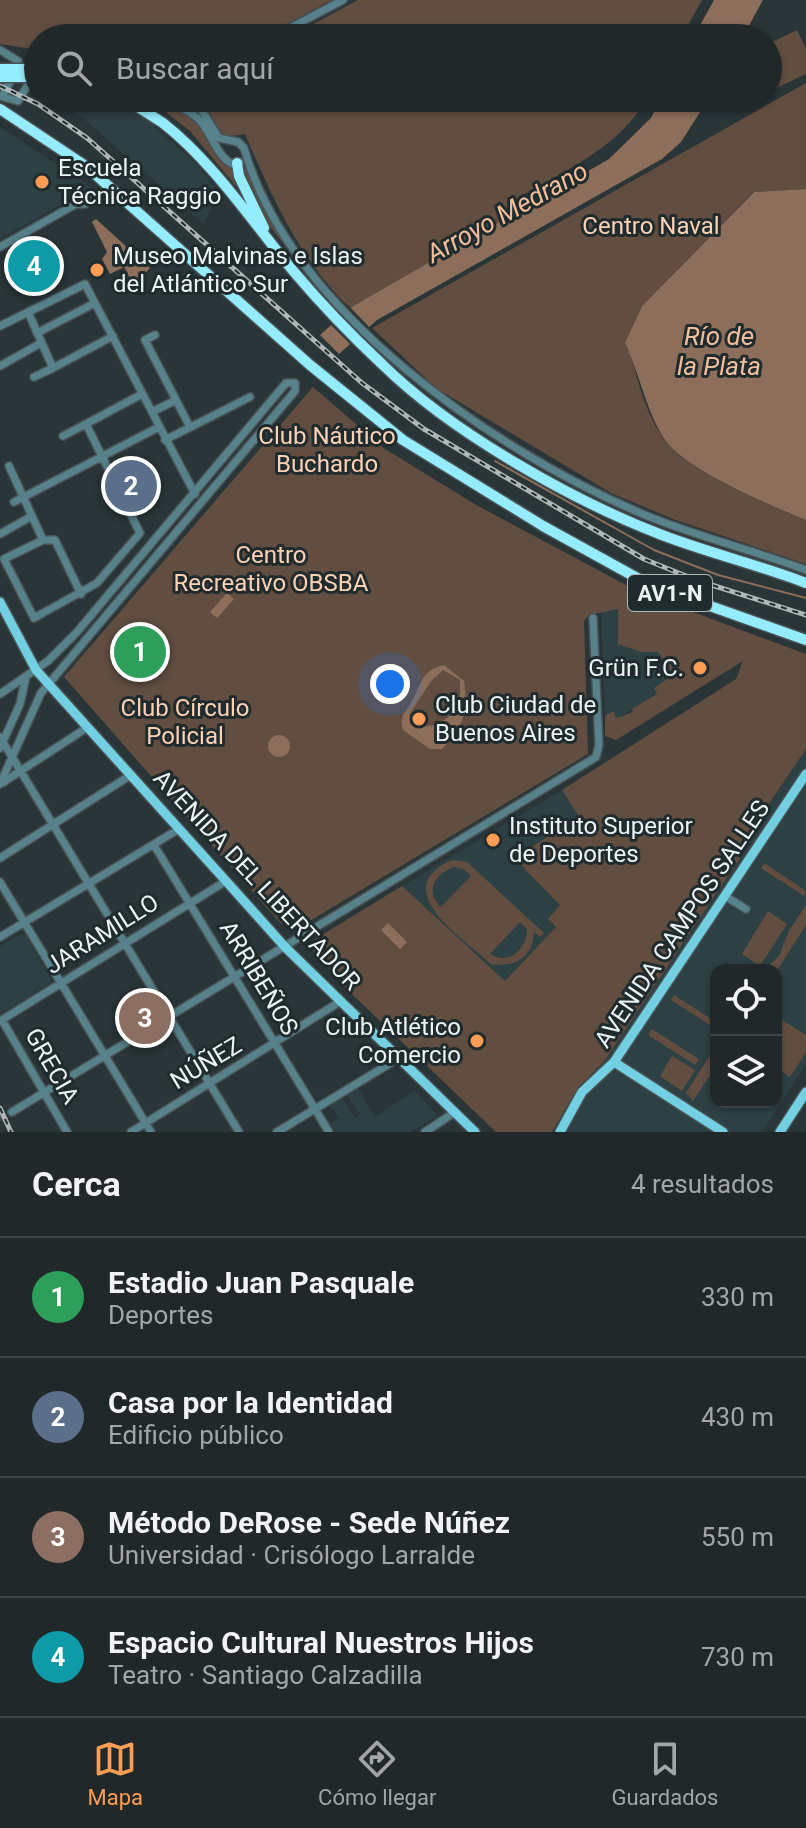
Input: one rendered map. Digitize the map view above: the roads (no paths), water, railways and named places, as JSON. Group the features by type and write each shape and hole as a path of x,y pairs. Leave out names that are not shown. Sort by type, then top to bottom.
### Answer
{"highway":[{"name":"AV1-N","path":"0,109 87,167 310,365 403,440 637,578 806,640"},
{"name":"AV1-N","path":"147,112 202,159 269,241 340,313 358,340 402,383 453,422 583,499 662,535 806,583"},
{"path":"238,163 239,176 269,241"}],"main road":[{"name":"AVENIDA DEL LIBERTADOR","path":"1,608 36,670 285,947 475,1132"},
{"name":"AVENIDA CAMPOS SALLES","path":"560,1132 582,1092 614,1062 806,774"},
{"path":"614,1062 723,1132"},
{"path":"780,1132 806,1092"}],"street":[{"path":"298,24 343,0"},
{"path":"0,51 9,65"},
{"path":"5,80 1,96 18,101 24,93"},
{"path":"188,112 203,124 228,162 252,170"},
{"path":"203,112 219,138 238,142 245,152 280,230 340,313 367,331 438,397 565,475 645,515 806,570"},
{"path":"223,155 229,142"},
{"path":"238,163 245,152"},
{"path":"0,247 76,204"},
{"path":"0,326 85,284 195,494"},
{"path":"37,333 95,303"},
{"path":"28,312 53,368"},
{"path":"155,335 145,340 190,427"},
{"path":"34,377 113,336"},
{"path":"0,366 41,343"},
{"path":"0,694 57,653 286,383 293,381 295,391 66,662 35,703 0,784"},
{"path":"63,436 142,394"},
{"path":"165,440 250,397"},
{"path":"152,412 176,400"},
{"path":"0,550 2,560 34,618 97,583 140,533 86,424"},
{"path":"14,502 159,427"},
{"path":"9,466 43,540"},
{"path":"204,483 212,488"},
{"path":"0,534 32,516"},
{"path":"2,560 43,540 55,540 81,594"},
{"path":"12,1112 593,759 599,745 593,618"},
{"path":"57,653 65,655 66,662"},
{"path":"26,677 24,692 1,742 12,755 239,1132"},
{"path":"24,692 26,702 35,703"},
{"path":"0,784 88,727"},
{"path":"0,858 131,775"},
{"path":"0,937 179,829"},
{"name":"ARRIBEÑOS","path":"154,845 329,1132"},
{"name":"JARAMILLO","path":"1,1020 226,881"},
{"path":"0,882 151,1132"},
{"path":"725,896 746,909"},
{"name":"NÚÑEZ","path":"131,1132 341,1001"},
{"name":"GRECIA","path":"1,1020 67,1132"},
{"path":"277,1132 399,1058"},
{"path":"39,1084 37,1091 11,1107 10,1112 16,1114 44,1092"},
{"path":"425,1132 455,1112"}],"water":[{"path":"714,0 763,0 750,24 701,24"},
{"path":"654,112 700,112 681,142 662,159 377,320 339,354 320,335 350,308 609,159"},
{"name":"Río de la Plata","path":"806,189 806,520 709,475 675,451 652,416 625,343 642,306 754,192"},
{"path":"96,219 150,268 134,286 124,267 110,274 102,259 107,252 92,222"},
{"path":"227,593 234,599 217,618 210,612"},
{"path":"444,665 464,681 465,701 463,718 455,734 442,749 430,749 403,730 402,720 423,678 436,667","holes":["443,670 460,680 460,707 455,712 431,726 412,722 409,715 431,681"]},
{"path":"279,735 290,746 279,757 268,746"},
{"path":"388,923 407,942 400,949 381,930"}],"waterway":[{"path":"495,461 654,550 718,575 806,598"}],"tunnel":[{"path":"0,1119 12,1112"}],"railway":[{"path":"0,86 24,97"},
{"path":"50,112 87,138 362,383 424,429 644,559 696,580 806,615"},
{"path":"0,1108 11,1132"}],"place":[{"name":"Escuela Técnica Raggio","path":"42,182"},
{"name":"Espacio Cultural Nuestros Hijos","path":"34,266"},
{"name":"Museo Malvinas e Islas del Atlántico Sur","path":"97,270"},
{"name":"Casa por la Identidad","path":"131,486"},
{"name":"Estadio Juan Pasquale","path":"140,652"},
{"name":"Grün F.C.","path":"700,668"},
{"name":"Club Ciudad de Buenos Aires","path":"419,719"},
{"name":"Instituto Superior de Deportes","path":"493,840"},
{"name":"Método DeRose - Sede Núñez","path":"145,1018"},
{"name":"Club Atlético Comercio","path":"477,1041"}],"water label":[{"name":"Arroyo Medrano","path":"507,212"}],"park label":[{"name":"Centro Naval","path":"651,226"},
{"name":"Club Náutico Buchardo","path":"327,450"},
{"name":"Centro Recreativo OBSBA","path":"271,569"},
{"name":"Club Círculo Policial","path":"185,722"}]}
